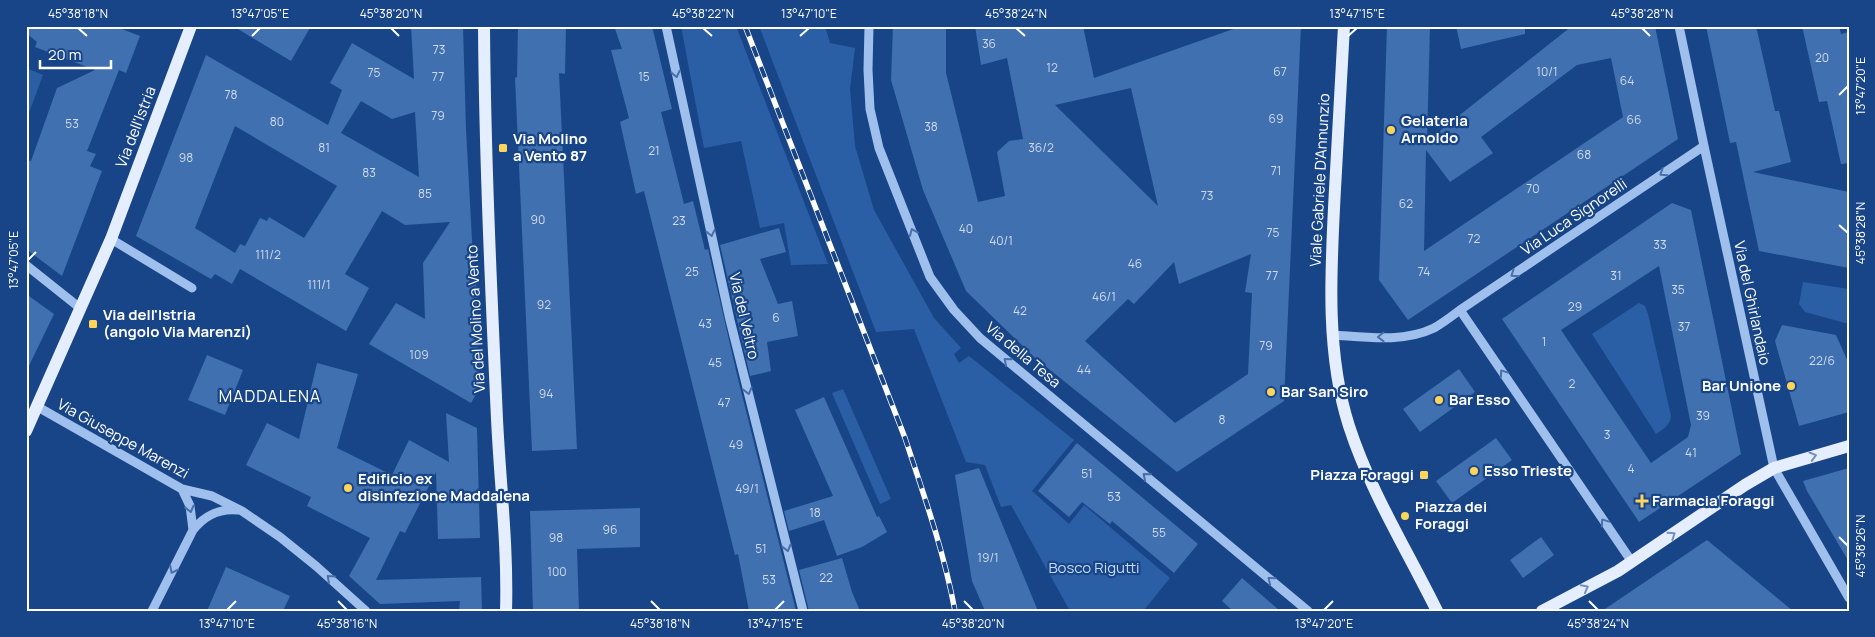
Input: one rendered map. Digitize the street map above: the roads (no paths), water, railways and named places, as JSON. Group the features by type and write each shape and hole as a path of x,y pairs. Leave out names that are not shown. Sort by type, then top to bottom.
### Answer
{"main road":[{"name":"Via dell'Istria","path":"26,431 111,239 192,26"},
{"name":"Via del Molino a Vento","path":"484,26 488,233 497,428 507,574 506,611"},
{"name":"Viale Gabriele D'Annunzio","path":"1333,335 1331,252 1344,26"},
{"path":"1333,335 1348,424 1362,463 1437,611"},
{"path":"1542,611 1632,562 1745,485 1774,468 1849,446"}],"street":[{"name":"Via del Veltro","path":"666,26 730,320 803,611"},
{"name":"Via della Tesa","path":"869,26 868,70 870,109 880,148 930,277 954,310 980,338 1308,611"},
{"name":"Via del Ghirlandaio","path":"1679,26 1774,468 1849,598"},
{"name":"Via Luca Signorelli","path":"1460,310 1704,146"},
{"path":"111,239 192,288"},
{"path":"26,265 80,308"},
{"path":"1333,335 1380,338 1414,335 1434,328 1460,310 1632,562"},
{"name":"Via Giuseppe Marenzi","path":"38,407 182,489 212,496 242,510 316,566 366,611"},
{"path":"182,489 190,506 193,530"},
{"path":"152,611 193,530 200,521 212,514 227,509 242,510"}],"railway":[{"path":"745,26 905,438 939,545 955,611"}],"place":[{"name":"Gelateria Arnoldo","path":"1391,130"},
{"name":"Via Molino a Vento 87","path":"503,148"},
{"name":"Via dell'Istria (angolo Via Marenzi)","path":"93,324"},
{"name":"Bar Unione","path":"1791,386"},
{"name":"Bar San Siro","path":"1271,392"},
{"name":"Bar Esso","path":"1439,400"},
{"name":"Esso Trieste","path":"1474,471"},
{"name":"Piazza Foraggi","path":"1424,475"},
{"name":"Edificio ex disinfezione Maddalena","path":"348,488"},
{"name":"Farmacia Foraggi","path":"1642,501"},
{"name":"Piazza dei Foraggi","path":"1405,516"}],"district":[{"name":"MADDALENA","path":"270,396"}],"park label":[{"name":"Bosco Rigutti","path":"1094,568"}]}
